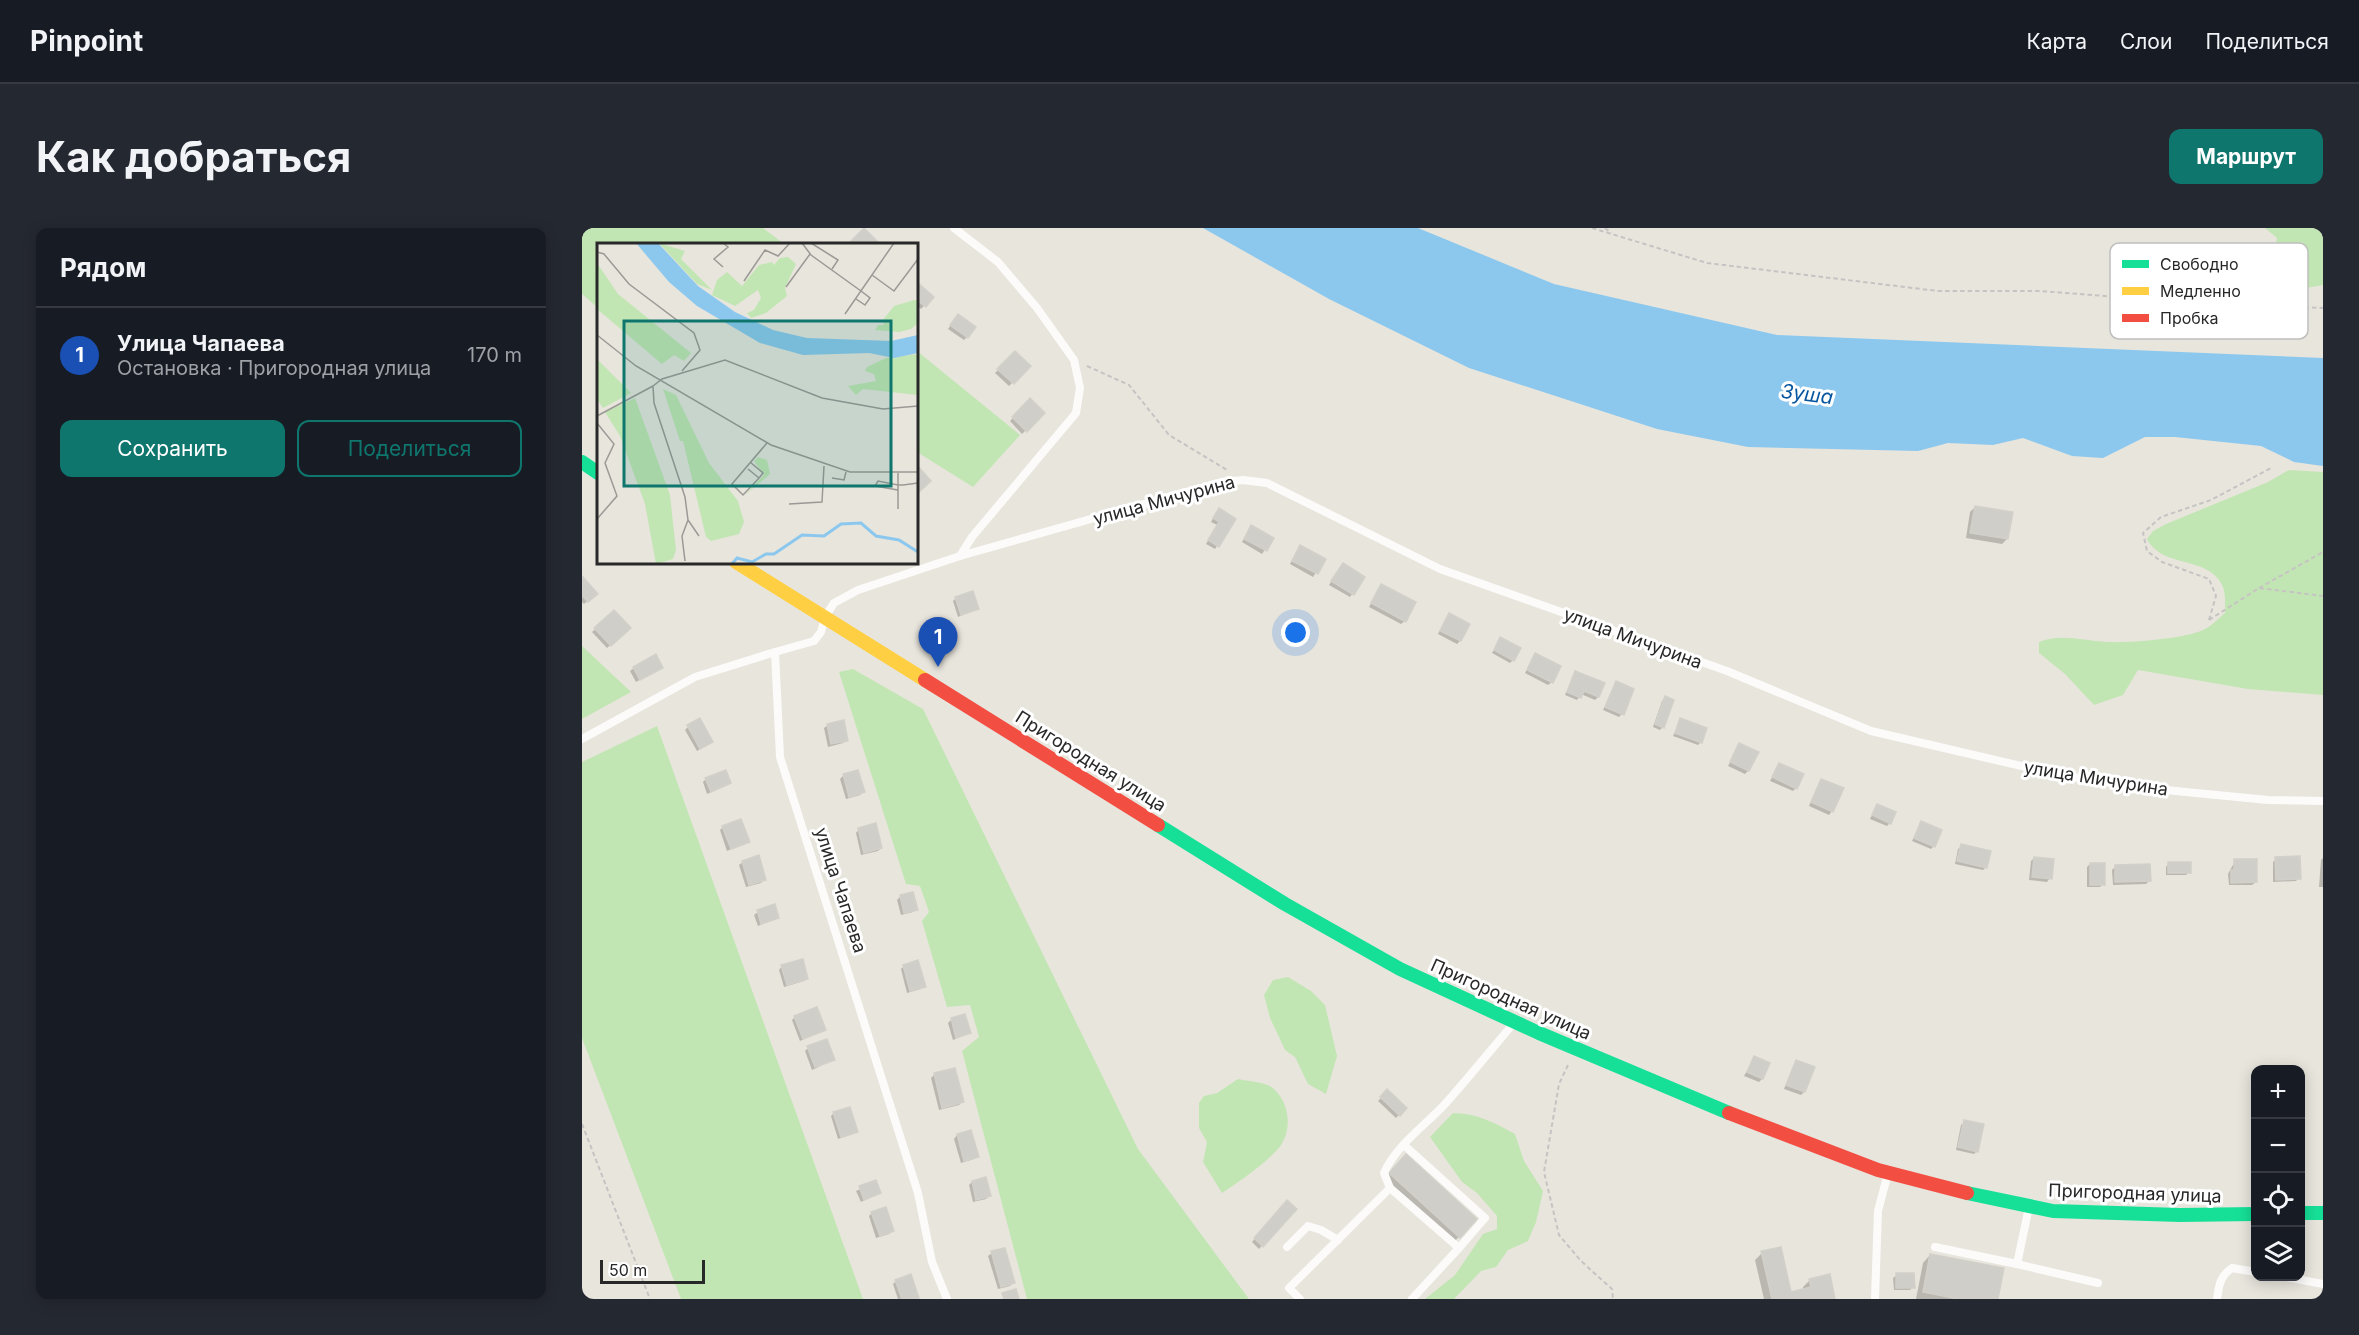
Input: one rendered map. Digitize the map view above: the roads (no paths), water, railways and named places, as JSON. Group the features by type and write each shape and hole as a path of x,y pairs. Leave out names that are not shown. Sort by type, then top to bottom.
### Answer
{"street":[{"path":"582,462 597,472"},
{"path":"739,564 825,617"},
{"name":"Пригородная улица","path":"825,617 1285,903 1400,969 1515,1022 1723,1111 1888,1173 2029,1207 2094,1214 2251,1214"},
{"path":"2305,1214 2323,1213"}],"lane":[{"path":"954,228 998,262 1037,308 1074,360 1080,388 1076,413 972,537 960,556"},
{"name":"улица Мичурина","path":"825,617 834,603 858,590 960,556 1222,482 1243,480 1267,483 1440,569 1727,671 1871,731 2064,776 2155,789 2268,800 2323,801"},
{"path":"582,739 695,677 814,641 821,632 825,617"},
{"name":"улица Чапаева","path":"776,652 780,757 918,1193 932,1262 947,1299"},
{"path":"1459,1248 1390,1188 1384,1173 1387,1165 1404,1145 1445,1104 1515,1022"},
{"path":"1404,1145 1485,1218 1412,1299"},
{"path":"1875,1299 1878,1211 1888,1173"},
{"path":"1300,1299 1289,1288 1390,1188"},
{"path":"2017,1264 2029,1207"},
{"path":"1287,1247 1308,1226 1321,1230 1338,1240"},
{"path":"1935,1247 2098,1283"},
{"path":"2217,1299 2219,1283 2224,1273 2232,1268 2251,1271"},
{"path":"2305,1281 2323,1284"}],"water":[{"name":"Зуша","path":"1203,228 1418,228 1554,284 1777,335 2323,358 2323,466 2294,462 2261,446 2175,437 2145,437 2103,458 2072,456 2023,438 1993,445 1948,443 1918,451 1748,447 1657,429 1469,368 1329,299"}],"place":[{"name":"Улица Чапаева","path":"938,667"}]}
